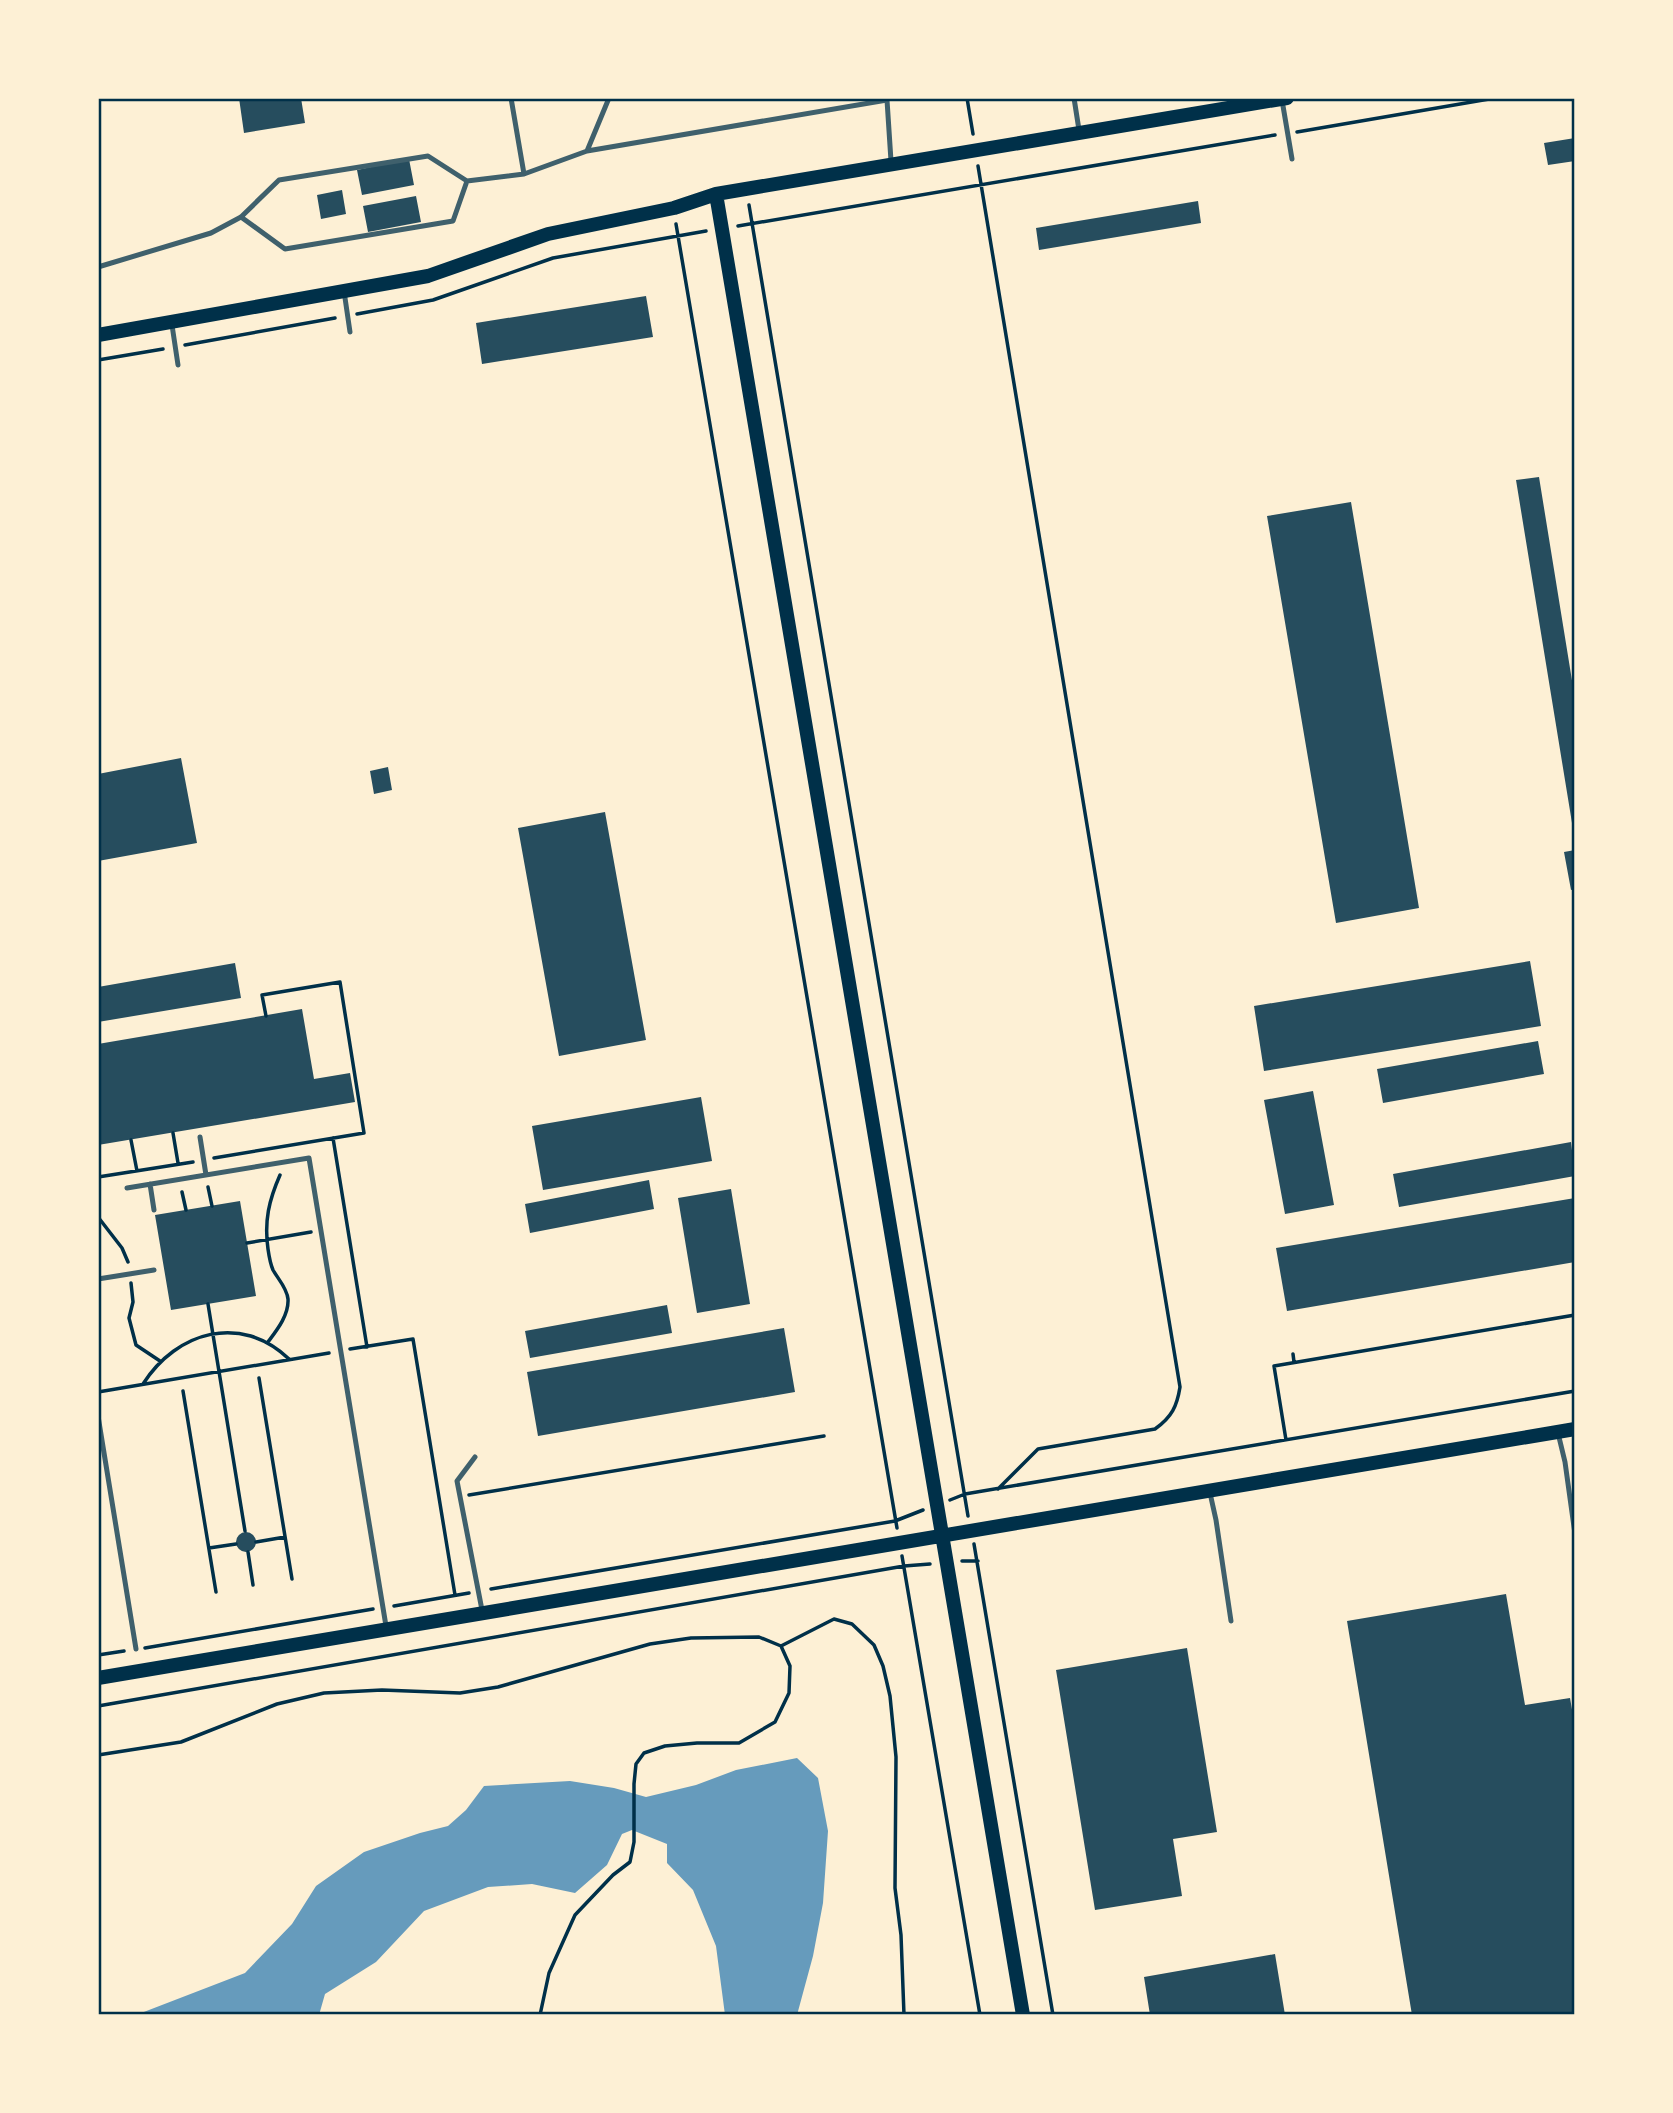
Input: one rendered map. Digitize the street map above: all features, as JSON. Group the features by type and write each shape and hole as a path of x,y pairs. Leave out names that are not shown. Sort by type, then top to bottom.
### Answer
{"main road":[{"path":"98,335 428,276 548,234 674,208 716,194 1287,98"},
{"path":"716,194 1023,2015"},
{"path":"98,1678 1575,1429"}],"lane":[{"path":"510,98 524,174"},
{"path":"587,151 609,98"},
{"path":"1074,98 1080,133"},
{"path":"98,267 211,233 241,217 279,180 428,156 467,181 524,174 587,151 886,99 891,165"},
{"path":"1282,99 1292,159"},
{"path":"241,217 285,250 453,221 467,181"},
{"path":"344,291 350,332"},
{"path":"172,322 178,365"},
{"path":"200,1137 206,1175"},
{"path":"127,1188 309,1158 386,1630"},
{"path":"150,1184 154,1210"},
{"path":"98,1279 154,1269"},
{"path":"98,1416 136,1649"},
{"path":"1558,1432 1575,1534"},
{"path":"475,1457 457,1481 482,1614"},
{"path":"1209,1490 1231,1621"}],"path":[{"path":"886,99 938,98"},
{"path":"98,360 433,300 552,258 1495,98"},
{"path":"981,185 1180,1387 1178,1404 1168,1420 1155,1429 1038,1449 998,1489"},
{"path":"747,190 1053,2015"},
{"path":"674,208 980,2015"},
{"path":"98,1177 365,1133 340,982 262,995 266,1016"},
{"path":"333,1138 367,1347"},
{"path":"131,1140 136,1171"},
{"path":"268,1342 282,1319 288,1298 273,1269 266,1239 266,1212 285,1161"},
{"path":"206,1175 212,1206"},
{"path":"98,1217 122,1248 128,1262 133,1302 129,1318 136,1346 160,1361"},
{"path":"247,1243 321,1230"},
{"path":"208,1304 245,1531"},
{"path":"1286,1440 1274,1366 1575,1315"},
{"path":"143,1384 160,1361 174,1350 213,1333 240,1332 268,1342 290,1359"},
{"path":"98,1391 413,1339 455,1595"},
{"path":"1293,1354 1294,1362"},
{"path":"260,1378 292,1579"},
{"path":"183,1391 216,1592"},
{"path":"965,1494 1575,1391"},
{"path":"791,1435 792,1441"},
{"path":"440,1500 824,1436"},
{"path":"532,1479 533,1485"},
{"path":"98,1656 895,1521"},
{"path":"256,1542 285,1537"},
{"path":"209,1548 236,1544"},
{"path":"248,1552 253,1586"},
{"path":"98,1706 904,1566"},
{"path":"780,1646 834,1619 852,1624 874,1645 883,1666 890,1696 896,1757 895,1888 901,1935 904,2015"},
{"path":"98,1755 181,1742 277,1704 324,1693 382,1690 460,1693 498,1687 650,1644 691,1638 759,1637 780,1646 790,1666 789,1693 775,1722 739,1743 665,1746 644,1753 636,1764 634,1842 630,1862 613,1875 575,1915 549,1973 540,2015"}],"water":[{"path":"797,1758 818,1778 828,1831 823,1903 813,1956 797,2015 725,2015 716,1946 693,1890 667,1863 667,1844 632,1830 622,1834 607,1865 575,1893 532,1884 488,1887 424,1911 376,1962 325,1994 319,2015 136,2015 245,1973 292,1924 316,1886 364,1852 448,1826 466,1810 484,1786 570,1781 614,1788 646,1797 696,1785 736,1770"}],"building":[{"path":"239,98 301,98 305,123 244,133"},
{"path":"1575,138 1575,161 1548,165 1544,143"},
{"path":"409,159 414,185 362,195 357,170"},
{"path":"342,190 346,214 321,219 317,195"},
{"path":"416,196 421,222 368,232 363,206"},
{"path":"1198,201 1201,223 1039,250 1036,228"},
{"path":"646,296 653,337 482,364 476,323"},
{"path":"1539,477 1575,699 1575,822 1572,823 1516,480"},
{"path":"1351,502 1419,908 1336,923 1267,516"},
{"path":"181,758 197,843 98,861 98,774"},
{"path":"388,767 392,790 374,794 370,771"},
{"path":"605,812 646,1040 559,1056 518,828"},
{"path":"1575,850 1575,889 1571,890 1564,852"},
{"path":"1530,961 1541,1026 1264,1071 1254,1006"},
{"path":"235,963 241,998 98,1022 98,987"},
{"path":"302,1009 314,1079 350,1073 355,1102 98,1145 98,1044"},
{"path":"1538,1041 1544,1074 1383,1103 1377,1069"},
{"path":"1313,1091 1334,1205 1285,1214 1264,1100"},
{"path":"701,1097 712,1161 543,1190 532,1126"},
{"path":"1571,1142 1575,1176 1399,1207 1393,1174"},
{"path":"649,1180 654,1209 530,1233 525,1204"},
{"path":"731,1189 750,1304 697,1313 678,1198"},
{"path":"1575,1198 1575,1262 1287,1311 1276,1248"},
{"path":"240,1201 256,1296 171,1310 155,1215"},
{"path":"667,1305 672,1333 530,1358 525,1331"},
{"path":"784,1328 795,1392 538,1436 527,1372"},
{"path":"242,1532 250,1532 256,1542 250,1552 242,1552 236,1546 236,1538"},
{"path":"1506,1594 1525,1705 1570,1698 1575,1727 1575,2015 1412,2015 1347,1621"},
{"path":"1187,1648 1217,1832 1173,1839 1182,1896 1095,1910 1056,1670"},
{"path":"1275,1954 1285,2015 1150,2015 1144,1977"}]}
